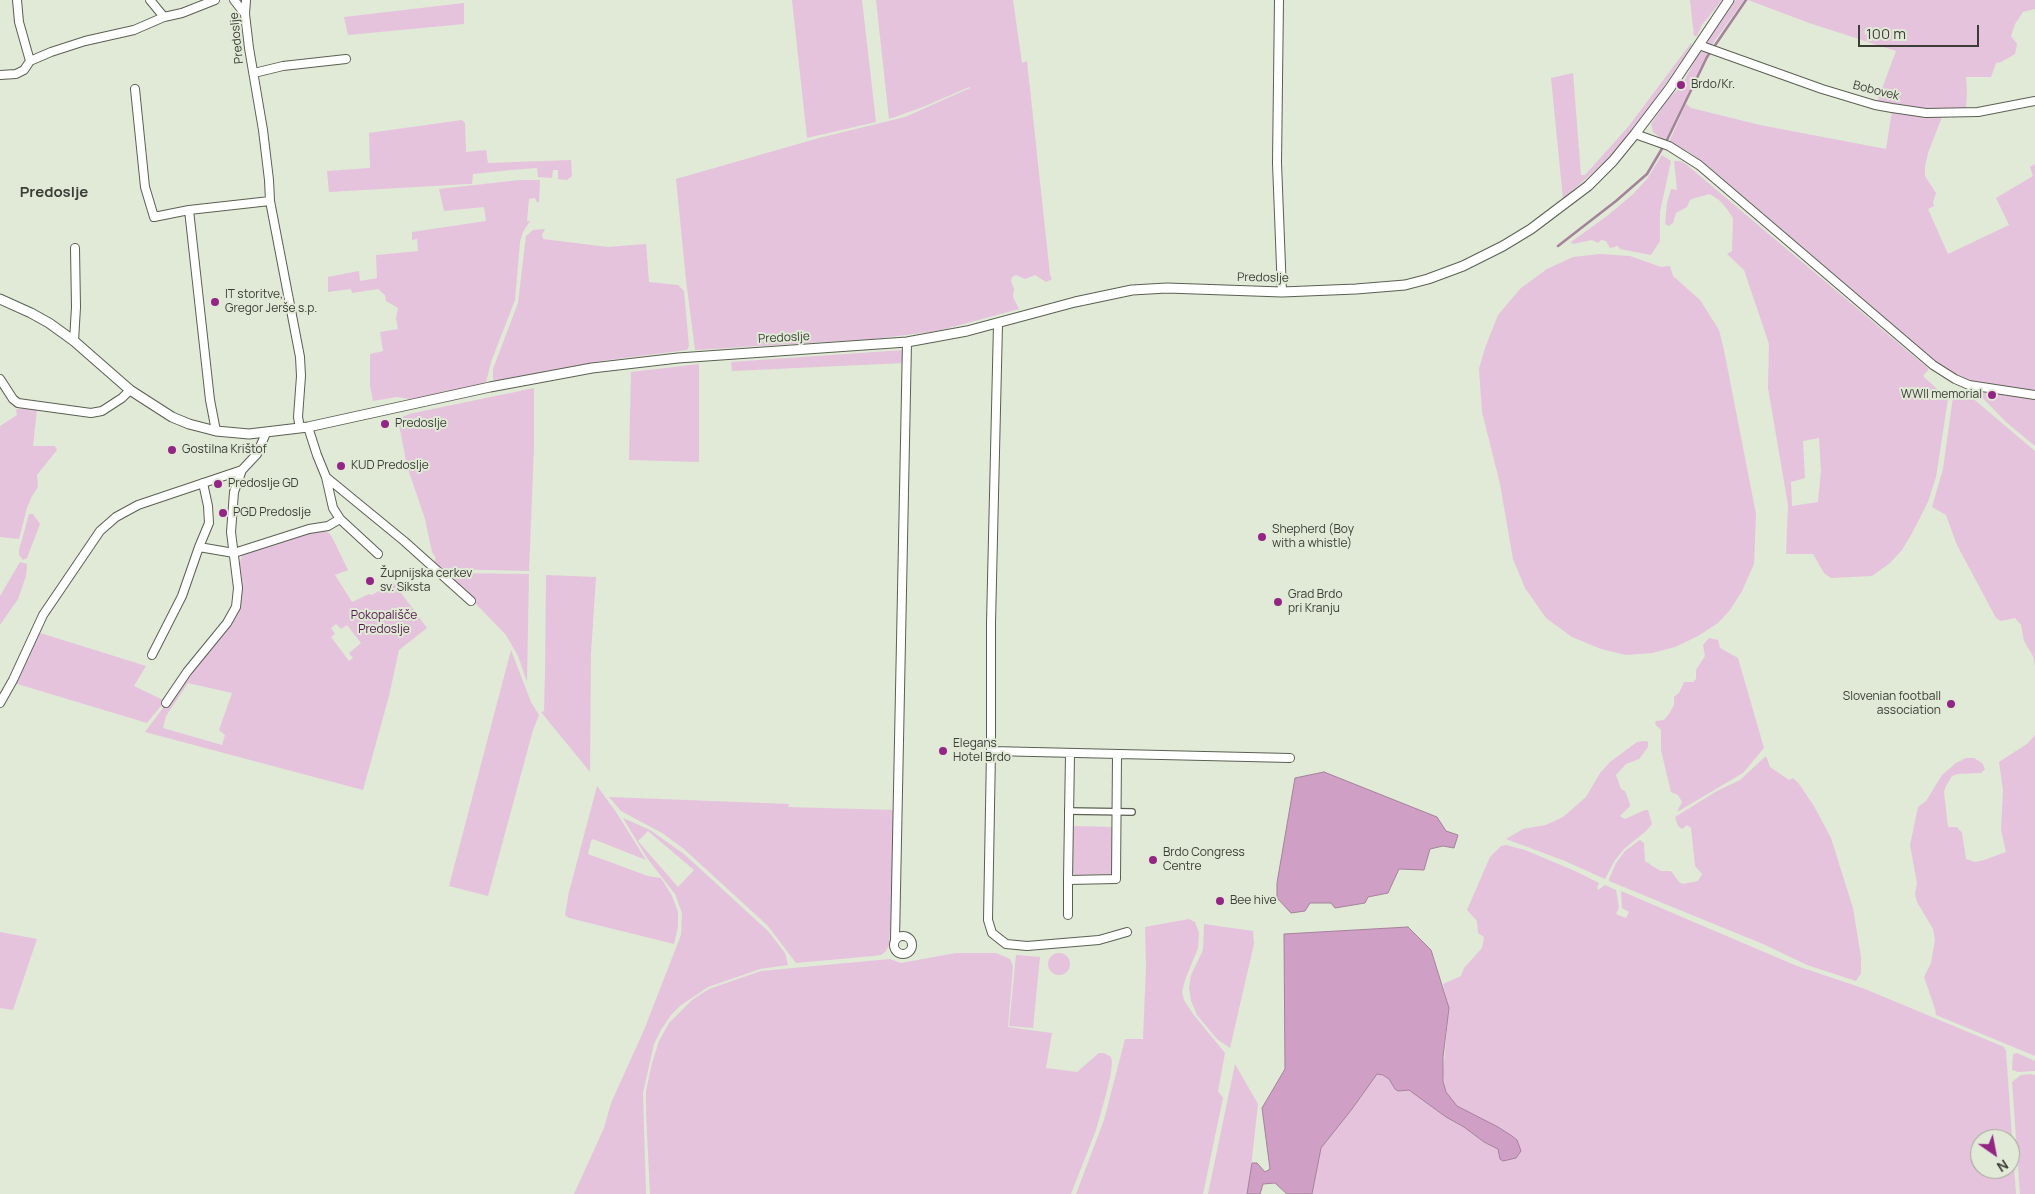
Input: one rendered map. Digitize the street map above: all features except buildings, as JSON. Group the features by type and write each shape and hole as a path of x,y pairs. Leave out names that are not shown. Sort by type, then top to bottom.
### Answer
{"street":[{"path":"17,0 19,22 30,61"},
{"path":"150,0 164,17"},
{"name":"Predoslje","path":"0,75 16,74 24,70 30,61 51,52 86,41 134,30 164,17 182,13 215,0"},
{"path":"234,0 245,14"},
{"name":"Predoslje","path":"246,0 245,14 270,180 270,201 299,348 301,376 298,417 304,427"},
{"path":"1279,0 1277,163 1282,292"},
{"name":"Predoslje","path":"0,299 31,312 74,341 130,390 172,417 190,424 232,434 266,433 304,427 490,387 592,368 678,358 907,342 998,324 1075,302 1132,290 1193,288 1282,292 1405,285 1428,279 1482,257 1524,234 1595,179 1635,134 1703,46 1729,0"},
{"name":"Bobovek","path":"1703,46 1822,88 1875,105 1892,108 1926,113 1978,112 2035,101"},
{"path":"254,73 283,66 346,59"},
{"path":"135,89 145,187 154,217 190,210 270,201"},
{"path":"1635,134 1669,146 1699,165 1933,365 1955,379 1969,385 2035,395"},
{"path":"190,210 210,400 216,431"},
{"path":"74,341 76,307 75,248"},
{"path":"998,324 991,623 988,920 992,933 1006,944 1027,946 1099,940 1127,932"},
{"path":"895,917 904,936 912,942 908,953 899,954 894,944 907,342"},
{"path":"0,379 13,399 18,403 91,414 102,411 122,398 130,390"},
{"path":"304,427 326,477 333,508 340,519 378,554"},
{"path":"166,703 187,672 227,623 236,607 238,588 231,532 234,492 242,470 257,454 266,433"},
{"path":"0,703 13,680 43,615 100,531 107,524 132,508 242,470"},
{"path":"326,477 471,601"},
{"path":"152,655 182,596 209,524 208,506 203,483"},
{"path":"199,547 234,553 309,529 328,526 340,519"},
{"path":"991,751 1290,758"},
{"path":"1068,915 1070,754"},
{"path":"1068,880 1116,879 1117,755"},
{"path":"1068,811 1132,812"},
{"path":"895,940 904,936"}],"green space":[{"path":"792,0 862,0 876,122 807,138"},
{"path":"876,0 1013,0 1022,63 1027,61 1050,275 1052,279 1046,282 1035,275 1025,279 1016,275 1012,277 1011,281 1014,289 1013,297 1019,309 938,331 874,339 695,350 676,179 819,138 905,117 970,88 889,119"},
{"path":"1690,0 1722,0 1702,25 1697,36 1694,36"},
{"path":"1736,0 1744,0 1711,46 1708,44 1708,40"},
{"path":"1748,0 2035,0 2035,9 2023,12 2015,24 2011,36 2017,44 2015,54 1996,63 1991,77 1966,77 1966,108 1925,110 1877,102 1896,51 1809,23"},
{"path":"464,3 464,24 348,35 344,17"},
{"path":"1691,43 1690,48 1649,108 1608,159 1563,199 1551,78 1573,73 1581,175 1585,175 1628,127"},
{"path":"1708,52 1665,141 1653,132 1651,124 1668,99 1682,85 1699,53"},
{"path":"1686,104 1691,108 1760,125 1886,149 1892,111 1940,115 1942,117 1928,153 1925,176 1936,193 1933,202 1934,206 1928,209 1948,254 2009,225 1996,198 2033,176 2030,167 2035,164 2035,391 1967,381 1949,371 1928,355 1708,166 1689,152 1669,142"},
{"path":"462,120 465,123 466,152 486,150 488,163 571,160 572,176 567,180 558,179 558,170 553,170 552,178 538,177 537,168 473,174 472,184 329,192 327,171 370,168 369,133"},
{"path":"1662,155 1671,161 1660,212 1660,241 1651,255 1620,249 1618,246 1610,248 1606,241 1601,240 1598,243 1592,240 1573,244 1571,242 1633,194 1647,179"},
{"path":"1674,161 1681,161 1929,369 1923,376 1948,399 1936,477 1928,502 1902,550 1890,563 1872,576 1831,578 1824,573 1813,554 1786,554 1788,505 1768,388 1769,344 1744,270 1727,254 1732,251 1733,218 1719,200 1710,194 1690,200 1687,207 1676,213 1673,223 1669,226 1665,224 1667,203 1671,189 1677,190","holes":["1819,438 1821,471 1818,502 1792,506 1791,482 1805,478 1803,441"]},
{"path":"520,180 540,180 539,202 535,198 529,199 527,221 530,221 523,232 520,242 515,300 491,362 486,382 475,386 410,399 397,397 373,401 370,386 370,354 383,351 380,332 398,329 396,318 398,308 386,301 385,295 378,289 352,293 351,289 328,292 328,277 359,271 360,281 377,278 376,255 418,251 417,239 412,240 412,232 486,221 484,207 444,211 439,189"},
{"path":"545,229 542,235 543,239 608,247 646,244 649,282 678,285 684,291 689,346 687,350 601,361 495,381 493,379 493,369 518,303 526,236 533,230"},
{"path":"1600,254 1630,256 1661,267 1670,266 1673,276 1700,300 1719,330 1756,514 1754,564 1742,591 1730,610 1718,623 1698,636 1675,647 1652,653 1626,655 1601,649 1572,637 1546,618 1525,588 1513,559 1500,484 1482,412 1479,369 1498,315 1521,288 1547,269 1573,257"},
{"path":"903,350 904,363 732,371 731,362"},
{"path":"699,364 699,462 629,460 631,372"},
{"path":"534,388 534,447 529,571 442,569 434,561 436,558 432,552 425,519 407,466 398,419 409,414"},
{"path":"1975,390 2035,397 2035,446 2006,422"},
{"path":"1960,391 1970,396 2035,451 2035,665 2033,656 2024,641 2021,625 2015,618 2001,621 1996,618 1957,545 1946,515 1932,507 1943,469 1953,397"},
{"path":"23,407 37,409 33,446 55,446 57,450 37,475 38,487 27,508 19,539 0,537 0,426 17,415 16,410"},
{"path":"29,514 33,514 40,524 27,558 23,560 19,555 19,550"},
{"name":"Pokopališče Predoslje","path":"324,530 330,534 334,541 348,570 335,575 352,602 369,594 372,595 393,582 427,628 399,650 389,696 363,790 145,732 183,681 227,628 240,587 239,566 242,555 315,531","holes":["336,624 341,629 347,625 361,643 349,653 353,658 349,661 331,637 335,634 331,628","188,683 232,693 219,730 225,735 222,745 163,728 166,716"]},
{"path":"20,562 27,564 26,576 18,599 0,625 0,596"},
{"path":"451,573 529,574 527,682 518,656 506,635 448,575"},
{"path":"546,575 596,577 591,653 590,772 541,712 544,711"},
{"path":"37,632 146,666 134,686 165,701 147,723 14,683"},
{"path":"1709,638 1718,640 1720,648 1738,658 1764,748 1743,773 1677,812 1682,802 1678,795 1671,792 1661,750 1661,730 1655,724 1656,721 1664,720 1669,714 1674,705 1674,697 1679,693 1684,682 1693,682 1696,679 1696,670 1705,656 1703,645"},
{"path":"511,650 531,702 539,715 533,730 488,896 449,886"},
{"path":"2035,735 2035,1056 1936,1015 1924,977 1931,963 1935,940 1933,929 1917,902 1915,894 1917,883 1910,845 1918,807 1926,801 1942,775 1956,763 1966,758 1974,758 1982,763 1985,769 1981,773 1952,776 1946,786 1944,792 1948,827 1957,827 1962,833 1966,859 1975,862 2006,852 2001,830 2003,790 1999,762 2027,744"},
{"path":"1637,742 1648,742 1648,747 1639,759 1626,764 1616,775 1621,789 1625,791 1630,804 1620,816 1625,819 1648,810 1652,824 1624,849 1615,860 1605,879 1565,861 1506,839 1523,829 1546,825 1563,817 1586,797 1600,773 1610,762"},
{"path":"1766,756 1770,767 1789,780 1793,778 1799,784 1814,806 1831,838 1853,908 1861,957 1861,973 1856,981 1807,965 1763,944 1609,881 1616,863 1625,851 1640,840 1644,843 1645,861 1661,871 1671,871 1679,882 1683,884 1698,881 1702,874 1695,866 1691,828 1687,825 1682,829 1678,826 1675,817 1717,791 1740,780"},
{"path":"597,786 646,860 593,839 588,854 648,876 661,878 672,896 678,912 678,927 674,944 569,918 565,915 569,892"},
{"path":"609,797 789,804 788,807 894,810 892,906 889,945 886,951 881,955 796,963 768,926 684,849 662,833 621,811"},
{"path":"623,818 650,830 684,854 768,931 785,953 788,965 760,969 708,987 680,1006 661,1030 654,1044 643,1093 646,1194 574,1194 604,1128 611,1103 644,1030 681,935 682,913 675,894 647,858","holes":["648,831 694,870 678,887 638,841"]},
{"path":"1075,826 1113,827 1113,872 1111,874 1075,875 1073,873 1073,828"},
{"path":"1506,845 1525,850 1599,883 1598,890 1605,885 1616,890 1619,907 1616,914 1626,918 1629,912 1622,908 1621,891 1797,966 1865,989 2004,1047 2006,1051 2011,1129 1970,1129 1970,1179 2015,1179 2016,1194 1312,1194 1321,1148 1377,1074 1389,1079 1398,1091 1409,1090 1446,1117 1498,1149 1499,1152 1517,1140 1498,1127 1457,1106 1446,1092 1443,1074 1449,1008 1443,984 1461,976 1464,968 1482,948 1484,937 1478,933 1477,921 1467,910 1490,857 1501,846"},
{"path":"1189,919 1195,922 1199,933 1198,948 1182,992 1184,1000 1225,1053 1218,1091 1223,1098 1203,1194 1076,1194 1104,1120 1125,1039 1143,1039 1146,967 1145,927"},
{"path":"1204,924 1253,931 1254,944 1230,1048 1217,1039 1197,1015 1191,1001 1189,987 1191,975 1203,950"},
{"path":"0,932 37,939 13,1010 0,1008"},
{"path":"956,953 996,953 1010,959 1013,966 1008,1027 1052,1033 1046,1068 1077,1072 1099,1053 1104,1053 1111,1057 1111,1073 1096,1130 1071,1194 650,1194 646,1091 652,1063 659,1041 669,1023 692,1000 709,989 761,971 890,959 901,963"},
{"path":"1059,953 1067,956 1070,964 1067,972 1059,975 1051,972 1048,964 1051,956"},
{"path":"1016,955 1040,957 1033,1028 1009,1026"},
{"path":"2017,1053 2035,1061 2035,1071 2018,1072 2012,1070 2013,1054"},
{"path":"1235,1064 1258,1104 1247,1194 1208,1194"},
{"path":"2021,1075 2035,1075 2035,1194 2020,1194 2020,1129 2015,1129 2012,1082"}],"shaded area":[{"path":"1324,772 1437,817 1446,831 1458,835 1454,848 1443,846 1430,849 1424,870 1399,869 1388,893 1368,897 1365,903 1335,908 1331,903 1310,903 1305,911 1291,913 1277,898 1277,883 1295,778"},
{"path":"1408,927 1431,950 1449,1008 1443,1057 1443,1081 1446,1092 1457,1106 1512,1136 1517,1140 1521,1151 1516,1158 1503,1161 1500,1159 1498,1149 1446,1117 1409,1090 1398,1091 1389,1079 1377,1074 1321,1148 1312,1194 1287,1194 1275,1183 1263,1184 1260,1194 1247,1194 1252,1163 1257,1163 1265,1172 1270,1169 1262,1108 1285,1069 1284,934"}],"waterway":[{"path":"1666,142 1707,57 1746,0"},
{"path":"1558,246 1647,174 1663,147"}],"place":[{"name":"Brdo/Kr.","path":"1681,85"},
{"name":"IT storitve, Gregor Jerše s.p.","path":"215,302"},
{"name":"WWII memorial","path":"1992,395"},
{"name":"Predoslje","path":"385,424"},
{"name":"Gostilna Krištof","path":"172,450"},
{"name":"KUD Predoslje","path":"341,466"},
{"name":"Predoslje GD","path":"218,484"},
{"name":"PGD Predoslje","path":"223,513"},
{"name":"Shepherd (Boy with a whistle)","path":"1262,537"},
{"name":"Župnijska cerkev sv. Siksta","path":"370,581"},
{"name":"Grad Brdo pri Kranju","path":"1278,602"},
{"name":"Slovenian football association","path":"1951,704"},
{"name":"Elegans Hotel Brdo","path":"943,751"},
{"name":"Brdo Congress Centre","path":"1153,860"},
{"name":"Bee hive","path":"1220,901"}],"district":[{"name":"Predoslje","path":"54,193"}]}
